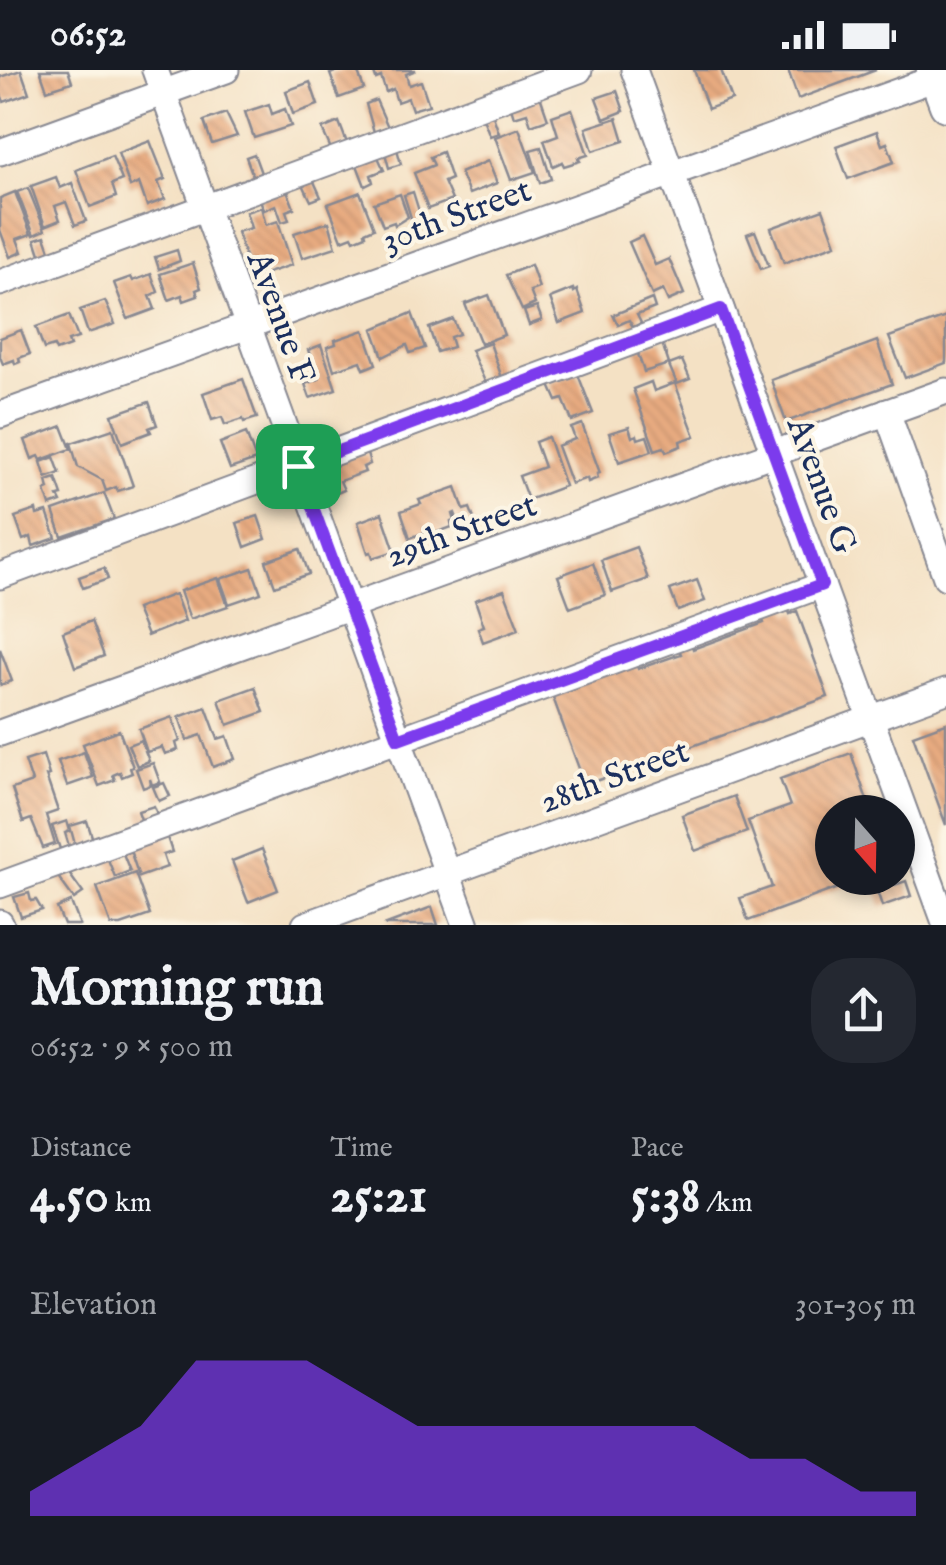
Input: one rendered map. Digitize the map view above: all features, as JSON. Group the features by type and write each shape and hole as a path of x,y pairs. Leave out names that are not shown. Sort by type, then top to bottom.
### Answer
{"street":[{"path":"0,152 159,82 226,70"},
{"path":"0,282 578,70"},
{"name":"Avenue G","path":"634,70 946,924"},
{"name":"Avenue F","path":"159,82 466,925"},
{"name":"30th Street","path":"0,415 672,173 938,84"},
{"path":"0,576 721,309"},
{"name":"29th Street","path":"0,734 946,391"},
{"path":"887,412 946,577"},
{"path":"0,885 822,585"},
{"name":"28th Street","path":"305,925 946,691"}],"building":[{"path":"21,70 29,93 4,102 0,77"},
{"path":"40,70 68,70 72,82 47,90"},
{"path":"357,70 364,89 339,98 330,74"},
{"path":"373,70 416,70 406,74 409,85 421,81 429,105 412,110 408,98 397,102 393,89 386,92 381,77 376,79"},
{"path":"694,70 721,70 732,100 708,109"},
{"path":"788,70 876,70 798,99"},
{"path":"310,82 318,105 293,114 286,91"},
{"path":"617,91 624,111 604,119 596,98"},
{"path":"540,96 548,119 531,125 527,113 514,117 511,107"},
{"path":"376,100 388,127 374,132 366,104"},
{"path":"269,104 272,114 285,109 291,126 254,138 245,112"},
{"path":"572,109 588,155 578,158 580,161 553,166 544,140 558,135 552,116"},
{"path":"226,113 237,136 212,144 204,121"},
{"path":"492,113 499,133 490,136 482,116"},
{"path":"617,118 624,141 593,151 586,128"},
{"path":"339,122 347,143 331,149 322,129"},
{"path":"519,128 535,172 511,180 495,137"},
{"path":"877,131 894,162 848,179 836,146"},
{"path":"150,141 165,179 158,182 165,199 147,206 139,183 130,187 118,153"},
{"path":"541,147 551,179 540,183 530,150"},
{"path":"397,149 401,164 389,168 385,153"},
{"path":"442,152 451,179 444,182 452,200 428,209 414,173 434,165 430,157"},
{"path":"254,154 261,173 253,176 246,157"},
{"path":"112,156 122,180 112,184 116,197 90,207 76,170"},
{"path":"378,157 384,170 371,175 373,182 365,186 357,165"},
{"path":"488,161 497,183 469,194 460,173"},
{"path":"56,177 60,188 72,183 86,221 75,225 66,202 55,206 60,220 45,226 31,186"},
{"path":"312,177 321,197 311,201 302,182"},
{"path":"28,188 45,230 34,235 17,192"},
{"path":"287,190 294,208 286,211 289,220 282,222 276,205 264,210 259,197"},
{"path":"15,192 31,234 17,239 22,252 10,257 0,230 0,198"},
{"path":"360,192 374,228 354,240 352,236 342,240 328,204"},
{"path":"413,192 422,221 413,224 404,195"},
{"path":"400,194 408,217 395,225 394,222 383,226 374,203"},
{"path":"261,207 266,225 278,221 292,265 252,278 237,232 251,228 246,212"},
{"path":"823,209 836,244 784,263 771,228"},
{"path":"329,222 336,247 302,258 294,233"},
{"path":"755,231 769,266 761,269 747,234"},
{"path":"45,236 51,253 41,257 35,239"},
{"path":"642,236 655,265 669,259 684,294 668,301 663,290 652,295 629,242"},
{"path":"177,250 180,261 159,269 155,257"},
{"path":"193,263 201,288 196,290 198,296 184,301 182,295 169,300 160,274"},
{"path":"531,265 539,288 530,291 535,304 522,310 506,275"},
{"path":"151,274 158,292 150,296 155,309 128,319 114,283"},
{"path":"577,290 585,313 559,323 550,298"},
{"path":"489,295 504,335 481,344 465,304"},
{"path":"652,299 655,308 637,315 641,323 633,327 629,320 618,325 613,315"},
{"path":"105,301 115,324 88,333 80,310"},
{"path":"537,307 542,320 529,325 524,311"},
{"path":"412,313 425,348 410,353 407,345 383,357 373,329"},
{"path":"69,315 78,338 56,351 54,346 44,349 36,327"},
{"path":"946,317 946,363 905,378 889,337"},
{"path":"453,319 459,334 450,337 453,347 437,352 429,328"},
{"path":"21,330 30,354 15,364 14,360 3,364 0,338"},
{"path":"364,330 376,364 364,369 361,361 334,370 327,347 336,344 335,340"},
{"path":"661,340 669,364 644,372 636,348"},
{"path":"877,341 892,384 786,422 771,380"},
{"path":"490,343 502,378 486,384 471,350"},
{"path":"321,345 336,389 310,398 305,384 319,379 308,350"},
{"path":"682,360 690,379 677,384 669,365"},
{"path":"577,372 593,413 572,421 563,399 557,401 549,383"},
{"path":"243,379 257,418 225,425 222,417 212,420 203,393"},
{"path":"651,382 654,391 675,383 695,436 666,452 664,447 655,450 633,389"},
{"path":"149,402 157,425 149,428 151,432 122,443 112,415"},
{"path":"582,424 600,473 588,482 587,478 571,484 557,446 575,439 571,428"},
{"path":"62,426 71,449 41,460 39,456 32,459 25,440"},
{"path":"629,427 632,437 647,436 652,451 619,462 609,433"},
{"path":"113,429 133,486 106,491 102,480 78,467 71,443"},
{"path":"246,433 256,460 230,469 220,443"},
{"path":"548,437 565,486 528,500 519,476 544,467 535,442"},
{"path":"367,454 370,464 363,467 365,472 340,481 344,490 330,496 326,486 336,483 330,463"},
{"path":"54,457 60,473 46,478 41,462"},
{"path":"56,478 61,502 50,506 45,491 49,489 47,481"},
{"path":"456,487 464,510 470,508 476,524 461,530 455,513 452,527 410,538 401,511"},
{"path":"104,493 114,519 62,537 53,511"},
{"path":"36,510 37,515 47,512 56,538 33,546 31,537 23,540 15,517"},
{"path":"382,513 395,551 373,558 358,522"},
{"path":"258,516 266,539 245,547 237,523"},
{"path":"636,547 648,579 612,592 601,560"},
{"path":"300,549 309,574 275,586 266,561"},
{"path":"593,563 605,595 570,608 558,576"},
{"path":"104,568 108,579 83,588 79,577"},
{"path":"252,568 261,593 229,604 220,579"},
{"path":"218,578 228,606 190,619 180,591"},
{"path":"697,580 705,601 678,611 670,590"},
{"path":"504,590 519,629 483,642 478,628 484,626 475,600"},
{"path":"175,594 185,621 147,636 136,609"},
{"path":"787,606 790,614 797,611 828,697 585,785 551,692 635,661 638,669 681,654 677,644 690,640 693,649 764,623 761,615"},
{"path":"91,621 104,656 75,667 63,632"},
{"path":"0,649 12,681 0,685"},
{"path":"255,687 264,712 228,725 219,700"},
{"path":"206,707 218,739 227,736 235,759 213,767 201,735 187,740 179,717"},
{"path":"172,717 180,741 176,743 178,750 165,754 162,747 147,752 139,729"},
{"path":"946,723 946,825 913,735"},
{"path":"119,730 132,773 122,777 120,772 113,775 115,780 99,786 83,744"},
{"path":"141,740 149,761 137,766 128,745"},
{"path":"84,752 93,777 67,786 58,761"},
{"path":"851,753 865,795 815,795 815,895 819,895 748,921 740,898 772,887 748,821 790,806 780,779"},
{"path":"43,755 58,811 46,815 55,844 43,848 31,819 23,822 12,789 32,782 25,761"},
{"path":"153,763 160,782 152,785 150,779 151,785 143,788 136,769"},
{"path":"164,783 170,796 159,801 153,787"},
{"path":"734,796 747,832 695,851 682,815"},
{"path":"154,806 158,817 142,822 138,811"},
{"path":"67,821 69,846 60,849 52,826"},
{"path":"87,821 94,843 76,848 70,826"},
{"path":"166,834 172,852 163,855 167,867 139,877 129,847"},
{"path":"262,849 278,890 248,902 232,861"},
{"path":"122,851 130,871 115,877 107,857"},
{"path":"65,868 83,893 74,899 56,874"},
{"path":"135,873 150,915 111,925 97,887"},
{"path":"29,893 31,901 36,900 42,910 21,917 14,897"},
{"path":"878,895 911,895 911,896 882,906"},
{"path":"71,902 80,925 64,925 57,908"},
{"path":"432,907 438,925 384,925"}],"route":[{"path":"721,309 822,585 398,739 298,466 721,309"}]}
